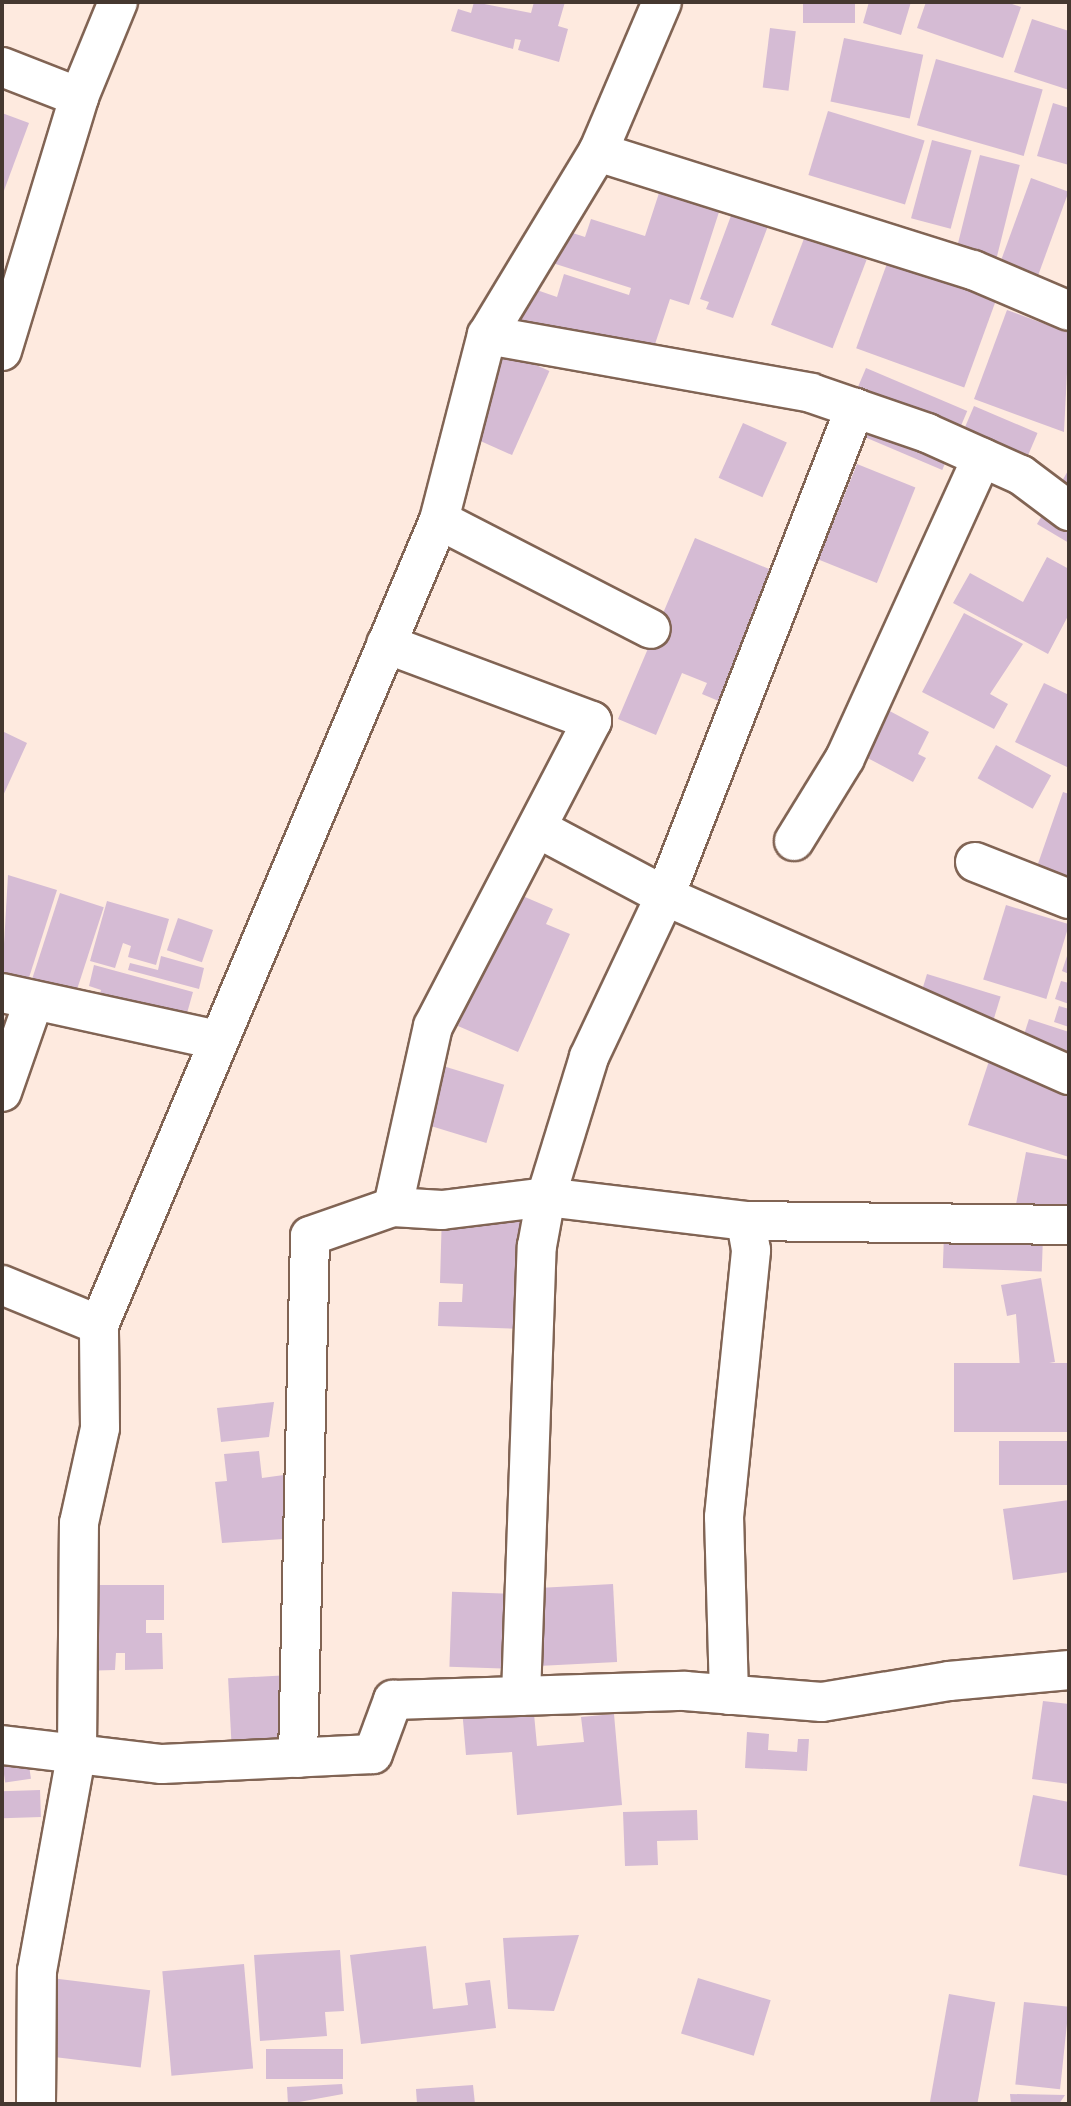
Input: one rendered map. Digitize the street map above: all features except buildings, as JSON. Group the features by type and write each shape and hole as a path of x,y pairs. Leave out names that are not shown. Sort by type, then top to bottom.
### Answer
{"street":[{"path":"2,351 79,97 118,2"},
{"path":"36,2104 37,1970 77,1750 79,1523 100,1428 99,1325 439,520 487,335 598,152 662,2"},
{"path":"2,67 79,97"},
{"path":"598,152 973,270 1069,311"},
{"path":"487,335 811,393 1021,475 1069,512"},
{"path":"521,1696 537,1246 546,1197 589,1057 665,896 855,408"},
{"path":"794,841 845,758 982,458"},
{"path":"439,520 652,629"},
{"path":"386,644 592,721 433,1026 393,1207"},
{"path":"537,828 665,896 1069,1074"},
{"path":"975,862 1069,899"},
{"path":"2,1092 18,997 218,1040"},
{"path":"298,1758 310,1236 393,1207 442,1210 546,1197 746,1221 1069,1224"},
{"path":"729,1695 724,1517 751,1250 746,1221"},
{"path":"2,1285 99,1325"},
{"path":"2,1745 77,1750 162,1765 373,1754 393,1700 729,1695 822,1702 949,1681 1069,1670"}]}
